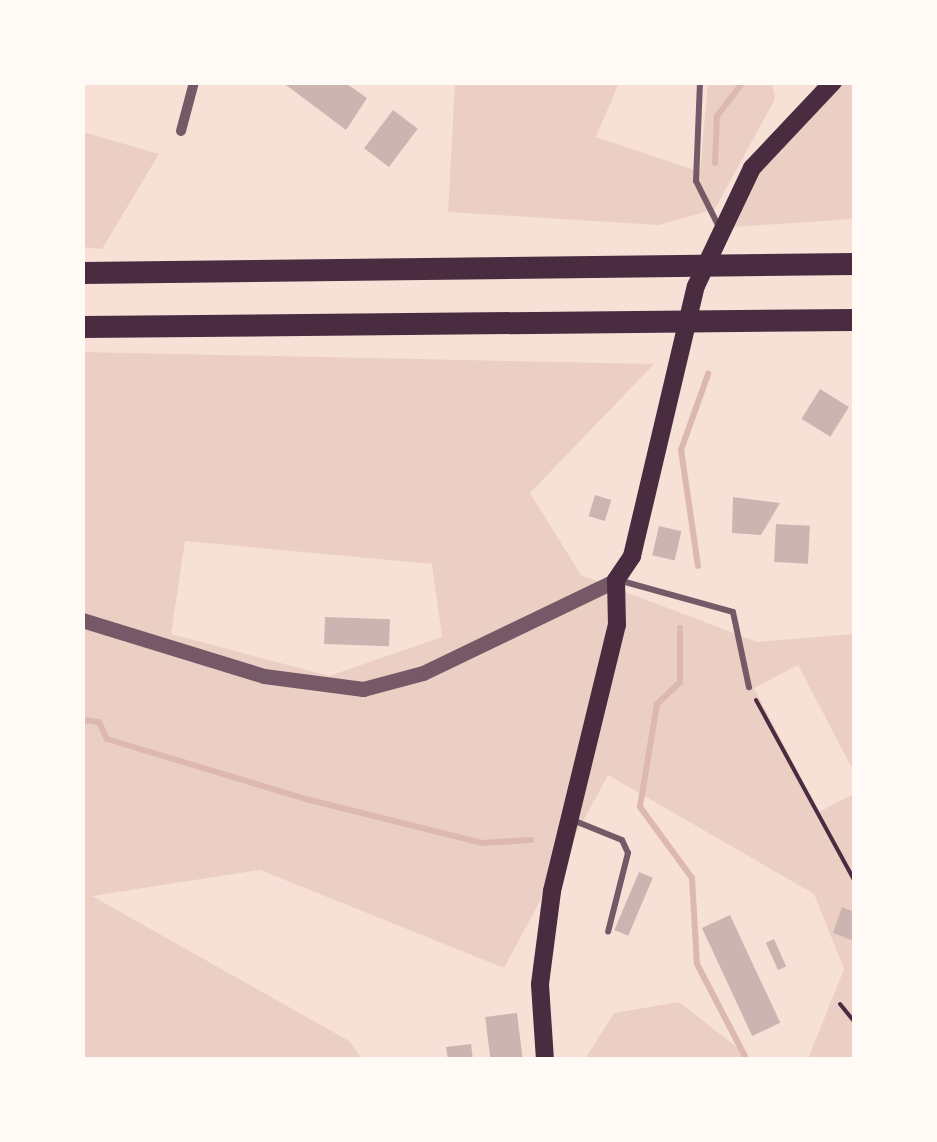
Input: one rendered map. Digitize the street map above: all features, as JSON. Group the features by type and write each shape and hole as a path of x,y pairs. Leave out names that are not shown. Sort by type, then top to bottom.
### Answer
{"highway":[{"path":"82,273 485,272 854,264"},
{"path":"82,328 484,328 854,320"}],"main road":[{"path":"545,1060 540,984 569,818 617,625 616,580 632,556 678,348 718,225 752,168 833,82"}],"street":[{"path":"181,132 194,82"},
{"path":"82,620 264,676 363,689 424,674 616,580"}],"lane":[{"path":"700,82 696,180 718,225"},
{"path":"616,580 733,612 749,687"},
{"path":"569,818 622,840 628,853 608,932"}],"path":[{"path":"749,687 854,880"},
{"path":"840,1004 854,1021"},
{"path":"846,1012 854,1004"}],"shaded area":[{"path":"455,83 619,83 596,137 700,172 708,83 772,83 775,99 715,209 659,225 448,212"},
{"path":"833,83 854,83 854,219 731,227 734,196"},
{"path":"83,132 159,154 102,249 83,247"},
{"path":"83,352 654,364 530,493 581,575 757,642 854,634 854,772 798,665 754,688 819,812 854,794 854,1059 808,1059 844,969 814,894 608,775 504,968 260,870 92,896 349,1041 362,1059 83,1060","holes":["185,541 432,564 442,637 329,676 171,634"]},
{"path":"679,1002 752,1059 585,1059 614,1013"}],"building":[{"path":"282,82 344,82 367,98 346,130"},
{"path":"393,110 418,129 389,167 364,148"},
{"path":"820,389 849,407 830,437 801,419"},
{"path":"595,495 611,500 605,521 589,516"},
{"path":"733,497 780,503 761,535 732,533"},
{"path":"776,524 810,526 808,564 774,562"},
{"path":"659,526 681,531 675,560 652,555"},
{"path":"325,617 390,619 389,646 324,644"},
{"path":"639,872 653,878 628,936 614,930"},
{"path":"842,907 854,912 854,941 833,933"},
{"path":"730,915 780,1023 752,1036 702,928"},
{"path":"774,939 786,966 778,970 766,943"},
{"path":"517,1013 523,1060 491,1060 485,1017"},
{"path":"471,1044 473,1060 448,1060 446,1047"}],"waterway":[{"path":"715,163 717,116 743,82"},
{"path":"698,566 681,450 708,374"},
{"path":"680,628 680,682 657,704 640,807 692,878 697,964 747,1060"},
{"path":"82,720 99,722 107,739 306,799 482,843 531,840"}]}
